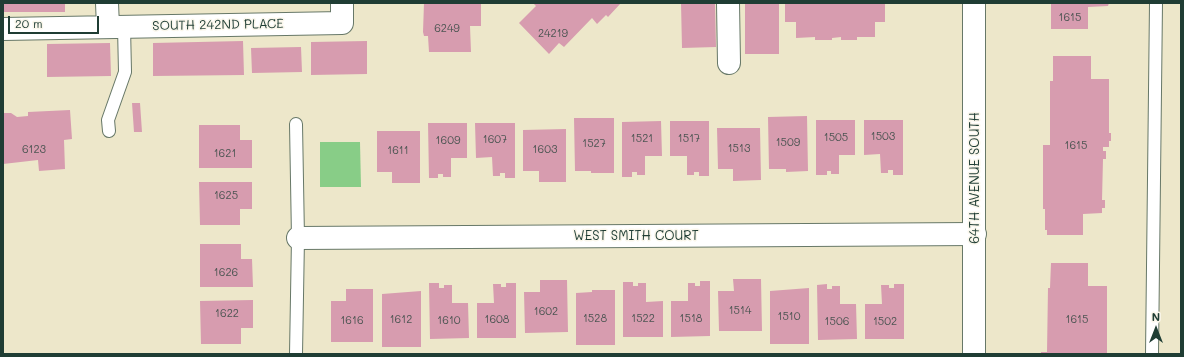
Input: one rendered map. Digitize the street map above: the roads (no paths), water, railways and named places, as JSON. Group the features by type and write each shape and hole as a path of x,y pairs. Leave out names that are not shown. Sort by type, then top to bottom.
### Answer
{"street":[{"path":"107,3 116,27"},
{"name":"SOUTH 242ND PLACE","path":"3,29 342,23 342,3"},
{"path":"728,3 729,63"},
{"name":"64TH AVENUE SOUTH","path":"974,3 974,354"},
{"name":"WEST SMITH COURT","path":"298,238 975,234"}],"lane":[{"path":"1152,354 1156,3"},
{"path":"108,131 108,120 125,72 116,27"},
{"path":"296,124 298,238 296,354"}]}
